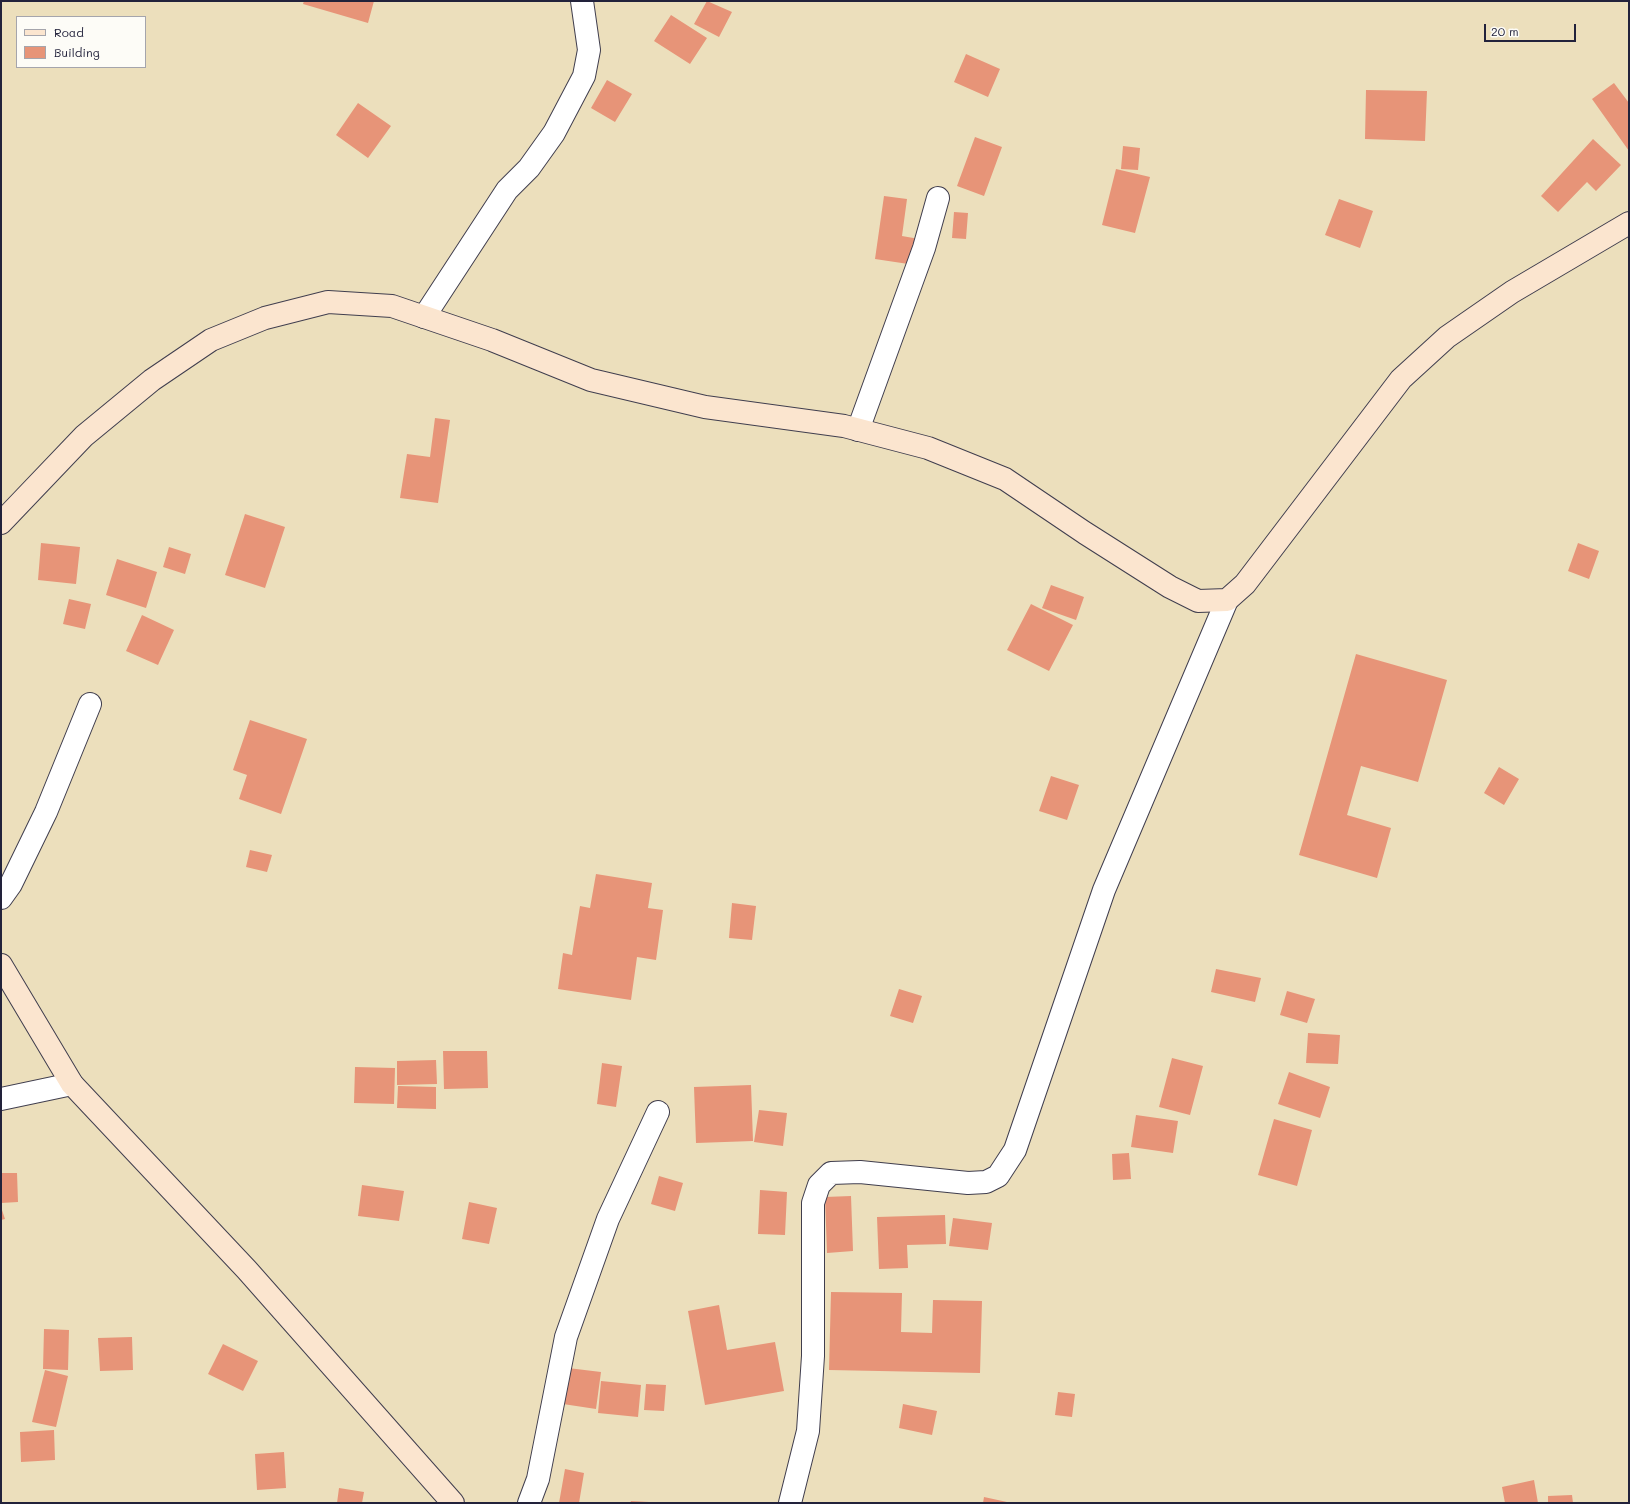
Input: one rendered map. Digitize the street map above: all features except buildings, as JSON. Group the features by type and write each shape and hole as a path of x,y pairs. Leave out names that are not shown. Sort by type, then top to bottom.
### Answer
{"street":[{"path":"424,317 507,190 529,168 554,133 584,76 589,50 582,1"},
{"path":"858,430 924,248 938,198"},
{"path":"790,1503 808,1431 813,1356 813,1203 819,1185 831,1173 860,1172 968,1183 986,1182 998,1176 1015,1150 1104,890 1227,600 1245,584 1401,379 1447,337 1505,296 1629,223"},
{"path":"1,523 84,436 152,380 211,340 265,318 328,302 392,306 492,340 591,380 705,407 844,426 928,448 1005,479 1170,587 1198,601 1227,600"},
{"path":"1,898 11,884 46,812 90,704"},
{"path":"1,965 72,1084 247,1270 453,1503"},
{"path":"1,1099 72,1084"},
{"path":"529,1503 538,1479 566,1337 608,1219 658,1112"}]}
